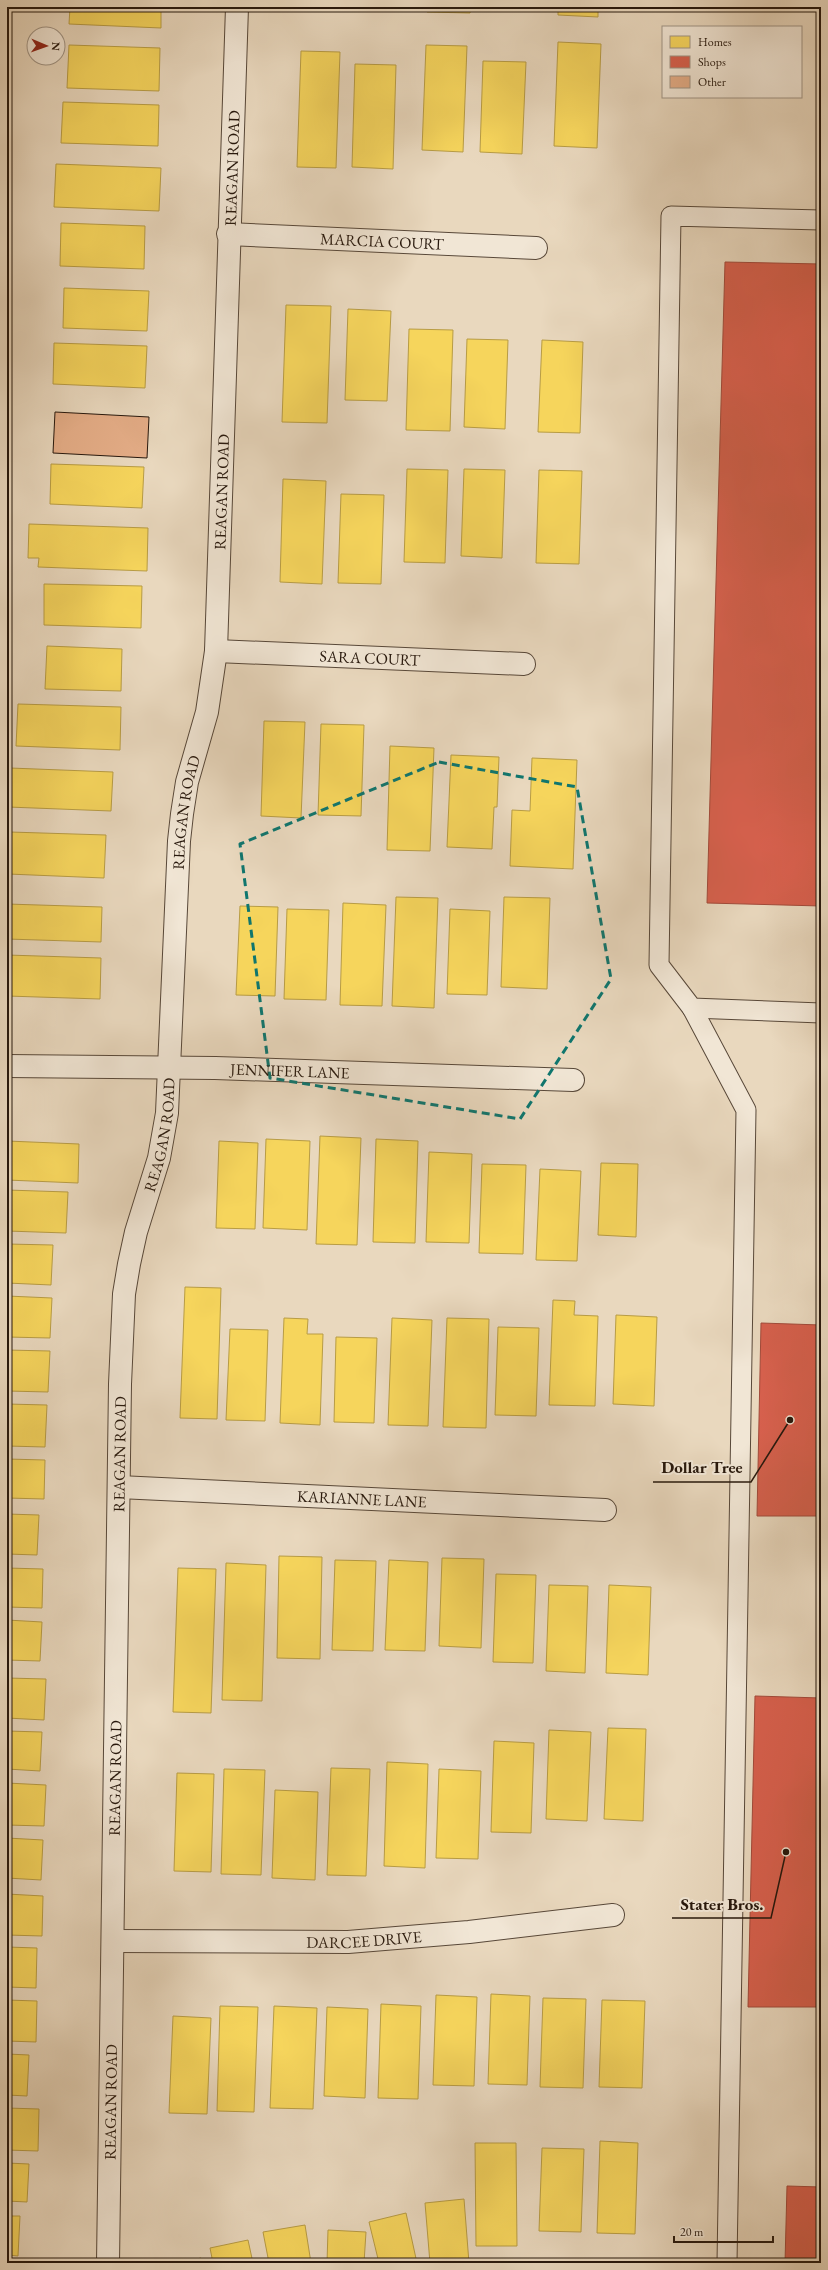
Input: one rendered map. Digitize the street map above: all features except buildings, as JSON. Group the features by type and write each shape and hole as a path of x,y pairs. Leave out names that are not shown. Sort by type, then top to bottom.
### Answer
{"street":[{"name":"REAGAN ROAD","path":"108,2263 118,1488 120,1384 124,1294 136,1232 159,1158 167,1112 180,834 188,782 207,712 216,651 228,234 237,7"},
{"name":"MARCIA COURT","path":"228,234 536,248"},
{"name":"SARA COURT","path":"216,651 524,664"},
{"name":"JENNIFER LANE","path":"7,1066 169,1068 573,1080"},
{"name":"KARIANNE LANE","path":"118,1488 605,1510"},
{"name":"DARCEE DRIVE","path":"113,1941 348,1942 469,1932 613,1915"}],"lane":[{"path":"727,2263 746,1110 692,1008 659,965 671,216 821,220"},
{"path":"692,1008 821,1013"}],"highlighted area":[{"path":"439,762 577,787 611,979 520,1119 270,1078 240,844"}],"place":[{"name":"Dollar Tree","path":"790,1420"},
{"name":"Stater Bros.","path":"786,1852"}]}
